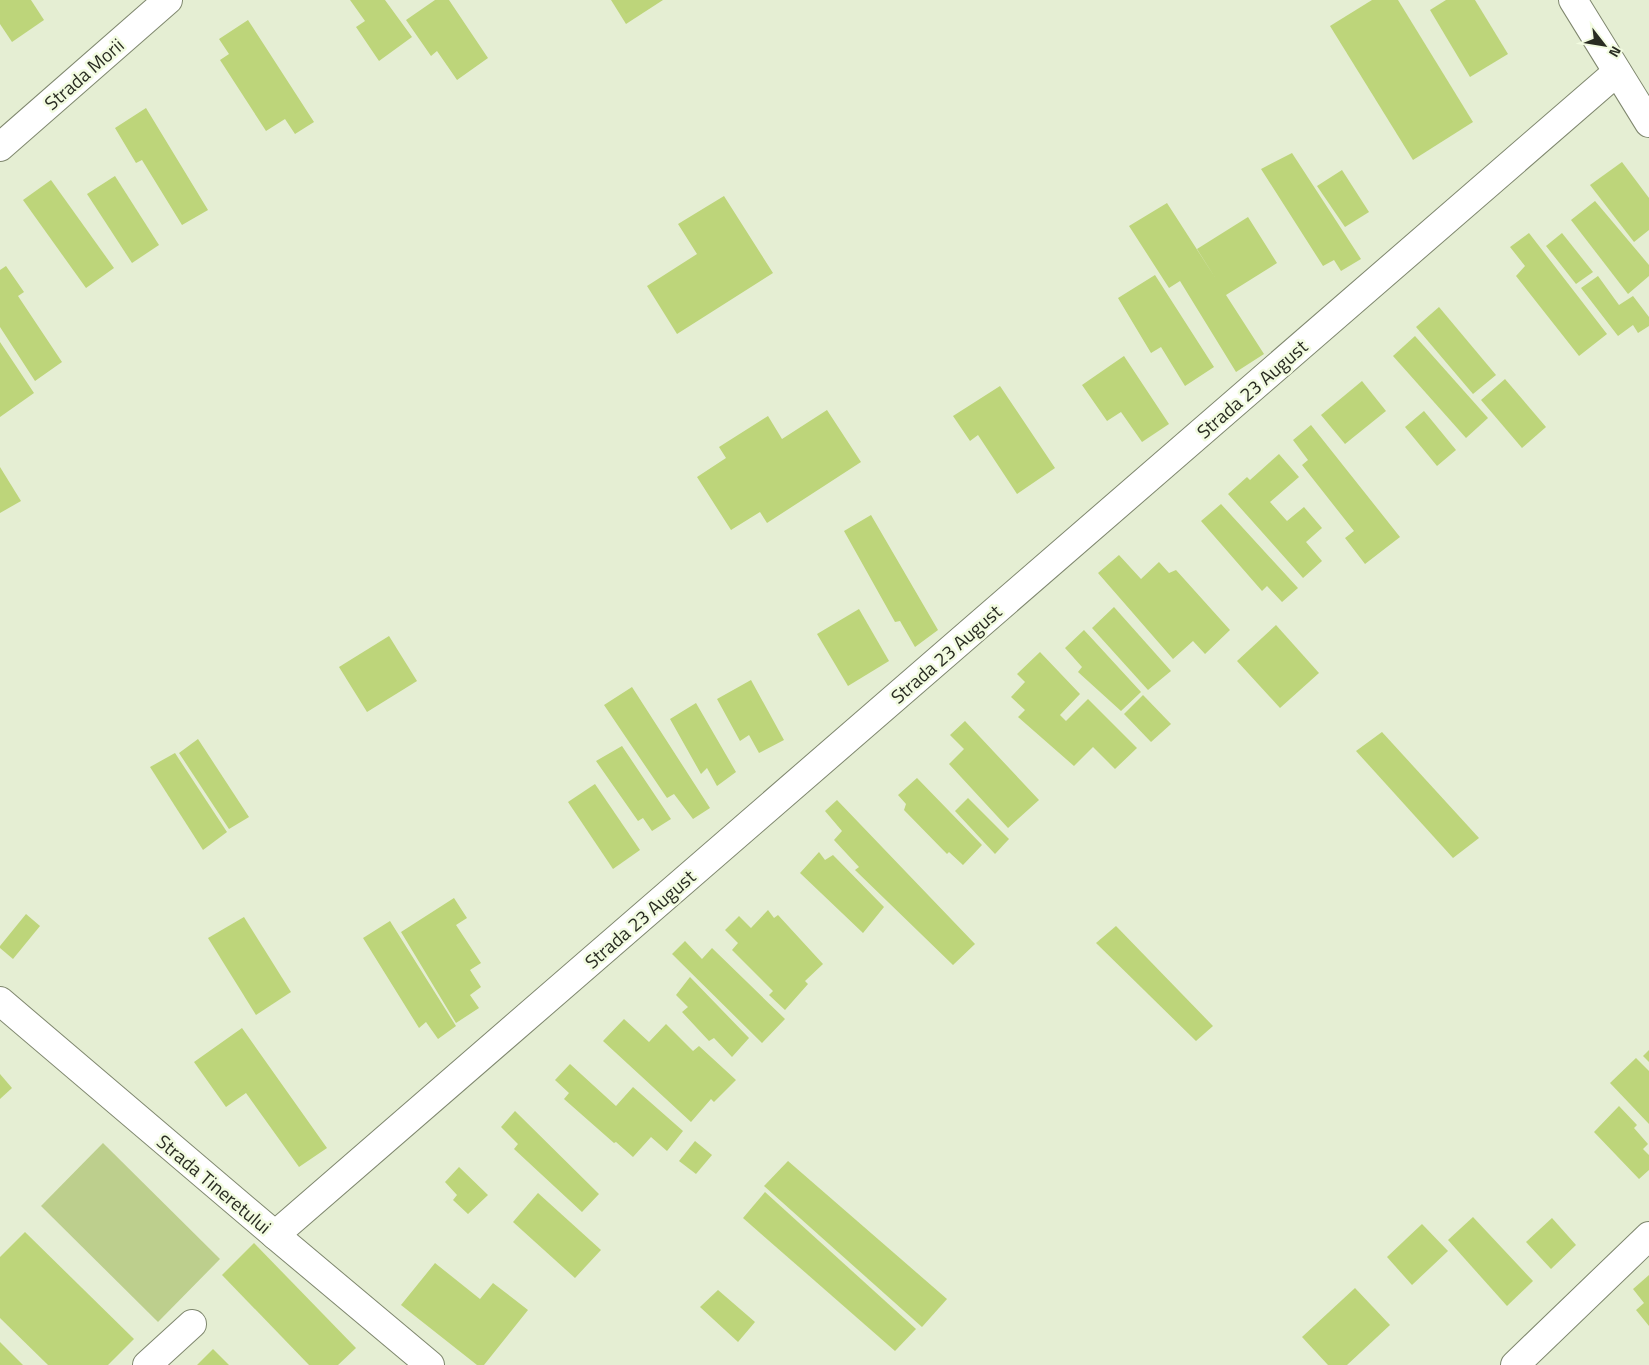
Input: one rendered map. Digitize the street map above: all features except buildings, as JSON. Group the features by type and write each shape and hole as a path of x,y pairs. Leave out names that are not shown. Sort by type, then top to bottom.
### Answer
{"street":[{"name":"Strada Morii","path":"0,148 168,0"},
{"path":"1573,0 1649,123"},
{"name":"Strada 23 August","path":"274,1235 1618,72"},
{"name":"Strada Tineretului","path":"0,1002 430,1365"},
{"path":"1515,1365 1649,1236"},
{"path":"147,1365 192,1324"}],"green space":[{"path":"103,1143 220,1259 158,1322 41,1206"}]}
